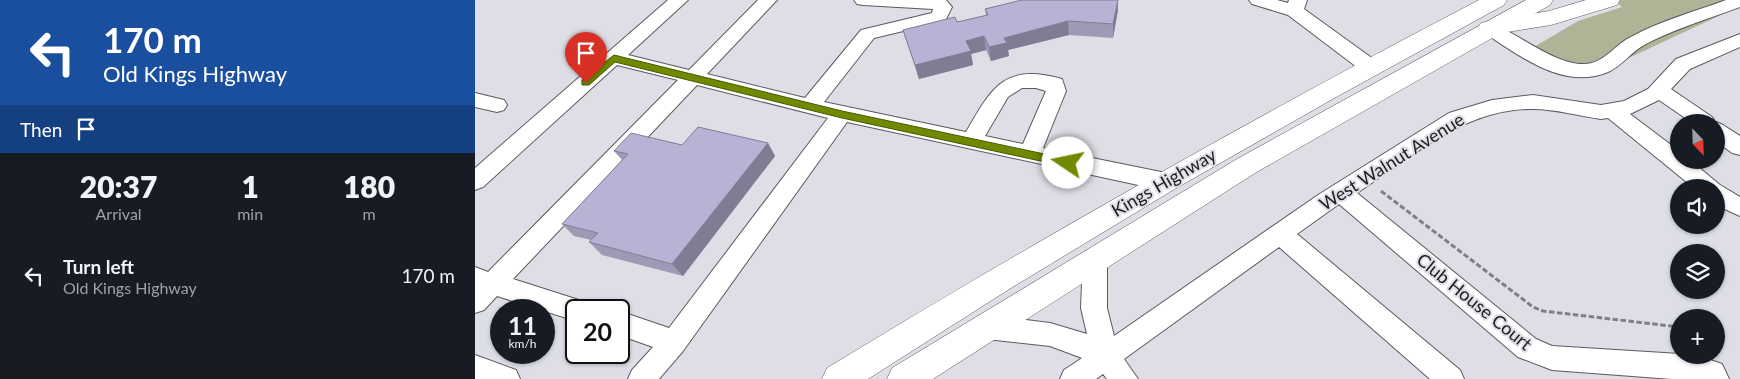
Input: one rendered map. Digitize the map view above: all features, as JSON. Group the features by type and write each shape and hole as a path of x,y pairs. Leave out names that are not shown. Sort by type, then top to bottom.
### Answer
{"main road":[{"name":"Kings Highway","path":"839,379 1040,256 1166,182 1369,66 1496,0"},
{"name":"Kings Highway","path":"904,379 1095,258 1247,166 1489,28 1542,0"},
{"path":"1489,28 1551,18 1609,0"}],"street":[{"path":"475,182 679,0"},
{"path":"475,302 484,281 693,78 768,0"},
{"path":"863,0 940,4 943,7 939,17 869,34"},
{"path":"1258,0 1296,6 1369,66"},
{"path":"810,106 869,34 889,2"},
{"path":"1489,28 1553,65 1582,71 1600,68 1614,60 1635,42 1647,36 1740,2"},
{"name":"West Walnut Avenue","path":"1074,379 1340,192 1456,118 1492,107 1533,102 1601,112 1628,106 1659,90 1683,64 1740,40"},
{"path":"614,58 842,114 1029,155 1166,182"},
{"path":"971,142 1002,88 1013,82 1032,80 1055,84 1056,91 1029,155"},
{"path":"1659,90 1694,114"},
{"path":"475,100 497,105"},
{"path":"1611,110 1699,179"},
{"path":"642,379 674,342 842,114"},
{"path":"1725,136 1740,147"},
{"name":"Club House Court","path":"1340,192 1527,348 1552,358 1696,368 1711,373 1715,379"},
{"path":"1725,199 1740,207"},
{"path":"1280,234 1450,379"},
{"path":"1095,258 1094,308 1106,357 1123,379"},
{"path":"484,281 565,307"},
{"path":"630,327 674,342"},
{"path":"985,327 1030,330 1057,336 1073,340 1106,357"},
{"path":"477,372 506,379"}],"path":[{"path":"1363,178 1533,307 1543,311 1670,326"}],"green space":[{"path":"1614,0 1740,0 1740,6 1601,71 1549,64 1529,50 1578,21 1622,7"}],"building":[{"path":"1022,0 1118,0 1113,24 1068,21 1004,38 1007,43 989,47 984,36 966,41 971,51 915,65 903,30 955,17 957,22 988,15 985,9"},
{"path":"698,127 768,143 672,264 589,242 598,233 562,224 628,154 614,151 631,133 682,145"}],"route":[{"path":"586,83 614,58 842,114 1068,163"}]}
